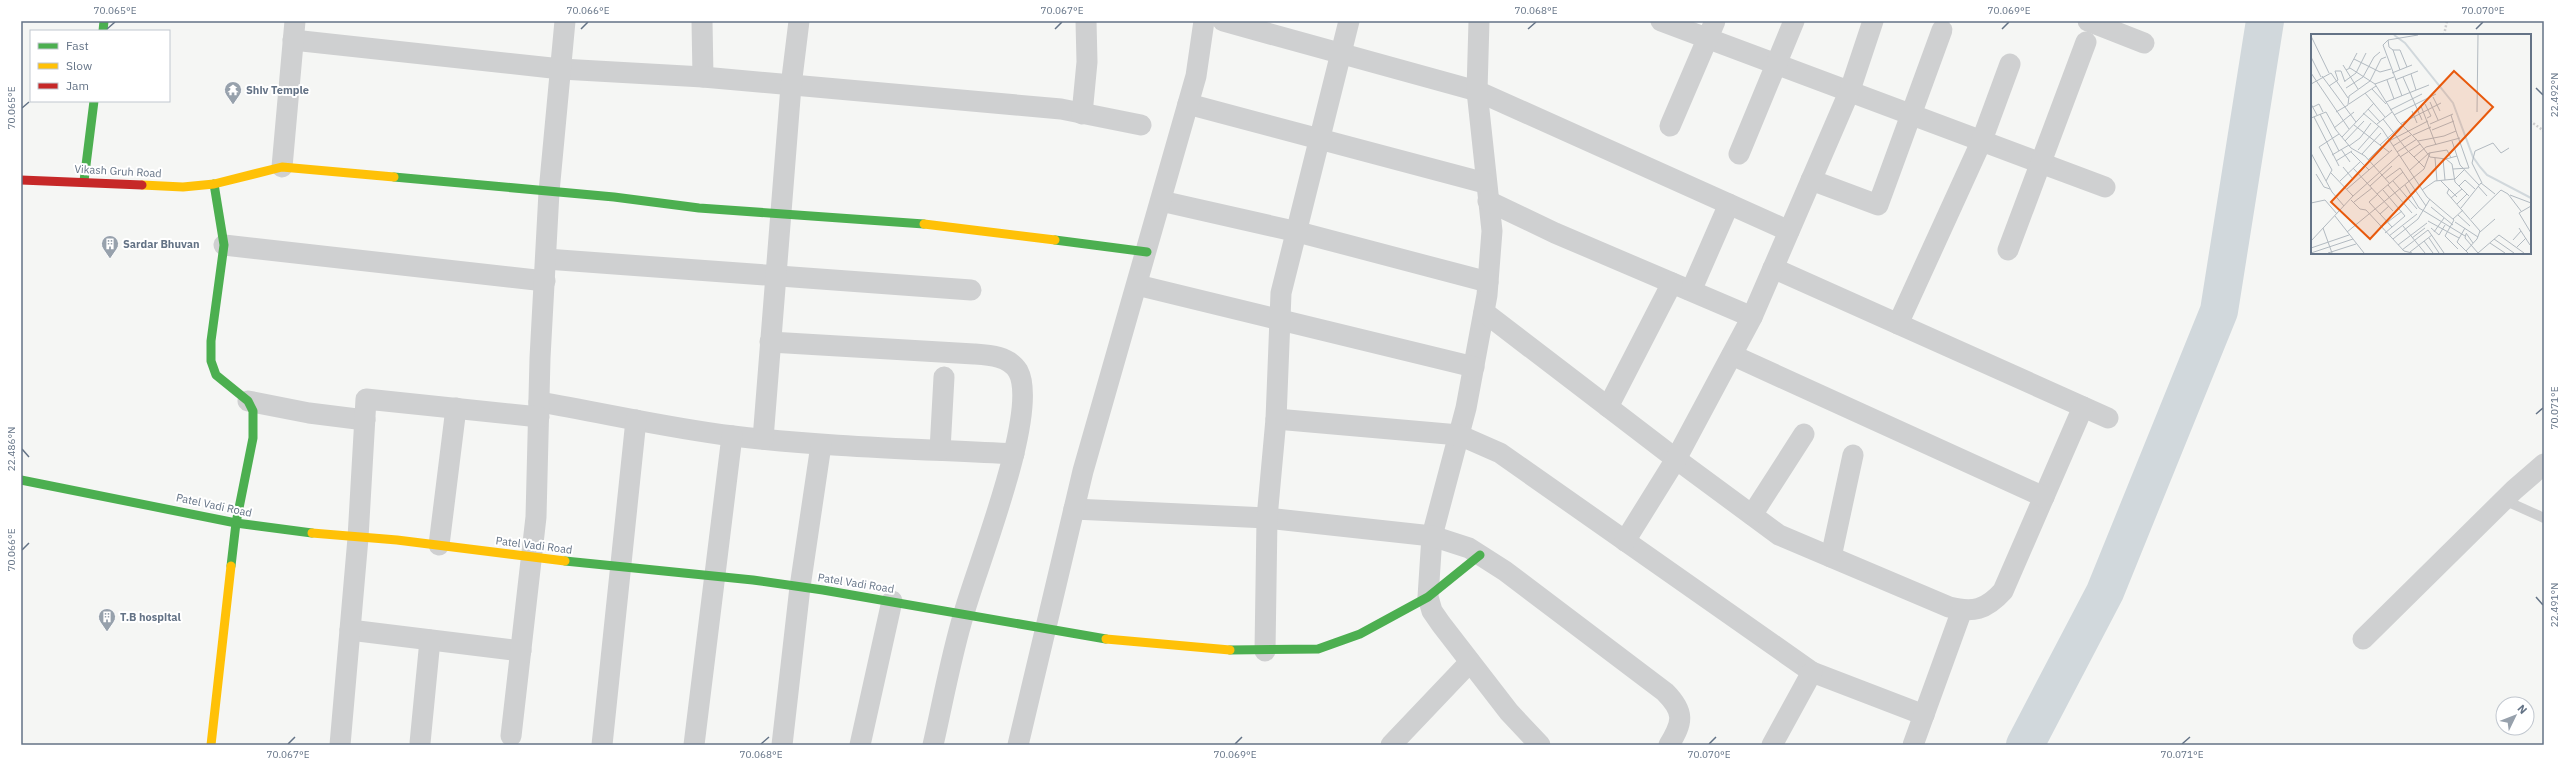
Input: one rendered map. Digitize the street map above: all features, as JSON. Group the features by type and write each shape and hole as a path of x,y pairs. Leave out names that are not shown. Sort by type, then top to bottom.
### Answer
{"street":[{"path":"510,736 533,558 549,192 565,21"},
{"path":"702,21 703,78"},
{"path":"763,439 791,86 799,21"},
{"path":"1082,114 1087,62 1086,21"},
{"path":"1018,745 1038,627 1074,509 1137,285 1138,251 1161,201 1188,104 1201,54 1204,21"},
{"path":"1223,21 1477,91 1789,231"},
{"path":"1265,651 1267,518 1276,419 1279,319 1282,293 1349,21"},
{"path":"1479,21 1477,91 1486,192 1492,231 1488,282 1474,367 1459,435 1432,536 1428,597 1432,611 1470,662 1509,712 1540,745"},
{"path":"1661,21 1712,30 1777,64 1850,90 2105,187"},
{"path":"1739,154 1794,21"},
{"path":"1625,541 1676,459 1752,316 1850,90 1873,21"},
{"path":"2088,21 2144,43"},
{"path":"1670,126 1712,30"},
{"path":"1811,180 1878,205 1942,30"},
{"path":"282,167 294,31 561,69 703,78 1061,110 1141,125"},
{"path":"2008,250 2042,163 2086,42"},
{"path":"1898,324 1982,140 2010,64"},
{"path":"84,181 94,102"},
{"path":"1188,104 1321,139 1486,192 1555,233 1752,316"},
{"name":"Vikash Gruh Road","path":"21,180 84,181 183,186 214,184 282,167 780,214 947,226 1138,251"},
{"path":"211,745 236,523 253,438 253,411 248,402 216,375 211,361 211,341 224,245 214,184"},
{"path":"1161,201 1298,232 1488,282"},
{"path":"1680,286 1694,284 1729,204"},
{"path":"224,245 545,280"},
{"path":"546,259 971,290"},
{"path":"1773,268 2108,418"},
{"path":"1137,285 1474,367"},
{"path":"1608,407 1680,286"},
{"path":"1484,312 1676,459 1779,535 1949,606 1962,610 1986,606 2003,591 2083,407"},
{"path":"770,342 996,356 1009,362 1018,371 1022,389 1021,420 1014,454 963,614 933,745"},
{"path":"1732,355 2044,497"},
{"path":"940,450 944,377"},
{"path":"340,745 358,538 366,399 456,408 539,410 636,420 732,436 821,444 1014,454"},
{"path":"248,402 309,413 365,420"},
{"path":"439,545 456,408"},
{"path":"1276,419 1459,435 1500,453 1812,672 1924,715"},
{"path":"602,745 622,568 636,420"},
{"path":"1752,515 1804,434"},
{"path":"694,745 716,576 732,436"},
{"path":"782,745 800,587 821,444"},
{"path":"1831,557 1853,455"},
{"path":"2363,639 2504,500 2544,464"},
{"name":"Patel Vadi Road","path":"21,480 236,523 358,538 439,545 622,568 716,576 800,587 892,601 1117,641 1265,651 1318,649 1360,634 1428,597 1480,555"},
{"path":"1074,509 1267,518 1432,536 1469,548 1665,692 1679,711 1680,720 1678,729 1669,745"},
{"path":"860,745 892,601"},
{"path":"1913,745 1962,610"},
{"path":"350,630 521,651"},
{"path":"420,743 430,640"},
{"path":"1391,745 1470,662"},
{"path":"1772,745 1812,672"}],"lane":[{"path":"2504,500 2544,518"}],"path":[{"path":"2444,34 2447,21"},
{"path":"2531,122 2544,131"}],"waterway":[{"path":"2025,745 2105,592 2219,311 2265,21"}],"traffic: fast":[{"path":"103,30 104,21"},
{"path":"84,181 94,102"},
{"path":"394,177 614,197 699,208 924,224"},
{"path":"214,184 224,245 211,341 211,361 216,375 248,401 253,411 253,438 236,523 231,566"},
{"path":"1055,240 1147,252"},
{"path":"21,480 236,523 312,533"},
{"path":"1230,650 1318,649 1360,634 1428,597 1480,555"},
{"path":"565,561 753,580 823,590 1106,639"}],"traffic: slow":[{"path":"142,185 183,187 214,184 282,167 394,177"},
{"path":"924,224 1055,240"},
{"path":"312,533 397,540 565,561"},
{"path":"211,745 231,566"},
{"path":"1106,639 1230,650"}],"traffic: jam":[{"path":"21,180 142,185"}],"place":[{"name":"Shiv Temple","path":"233,105"},
{"name":"Sardar Bhuvan","path":"110,259"},
{"name":"T.B hospital","path":"107,632"}]}
